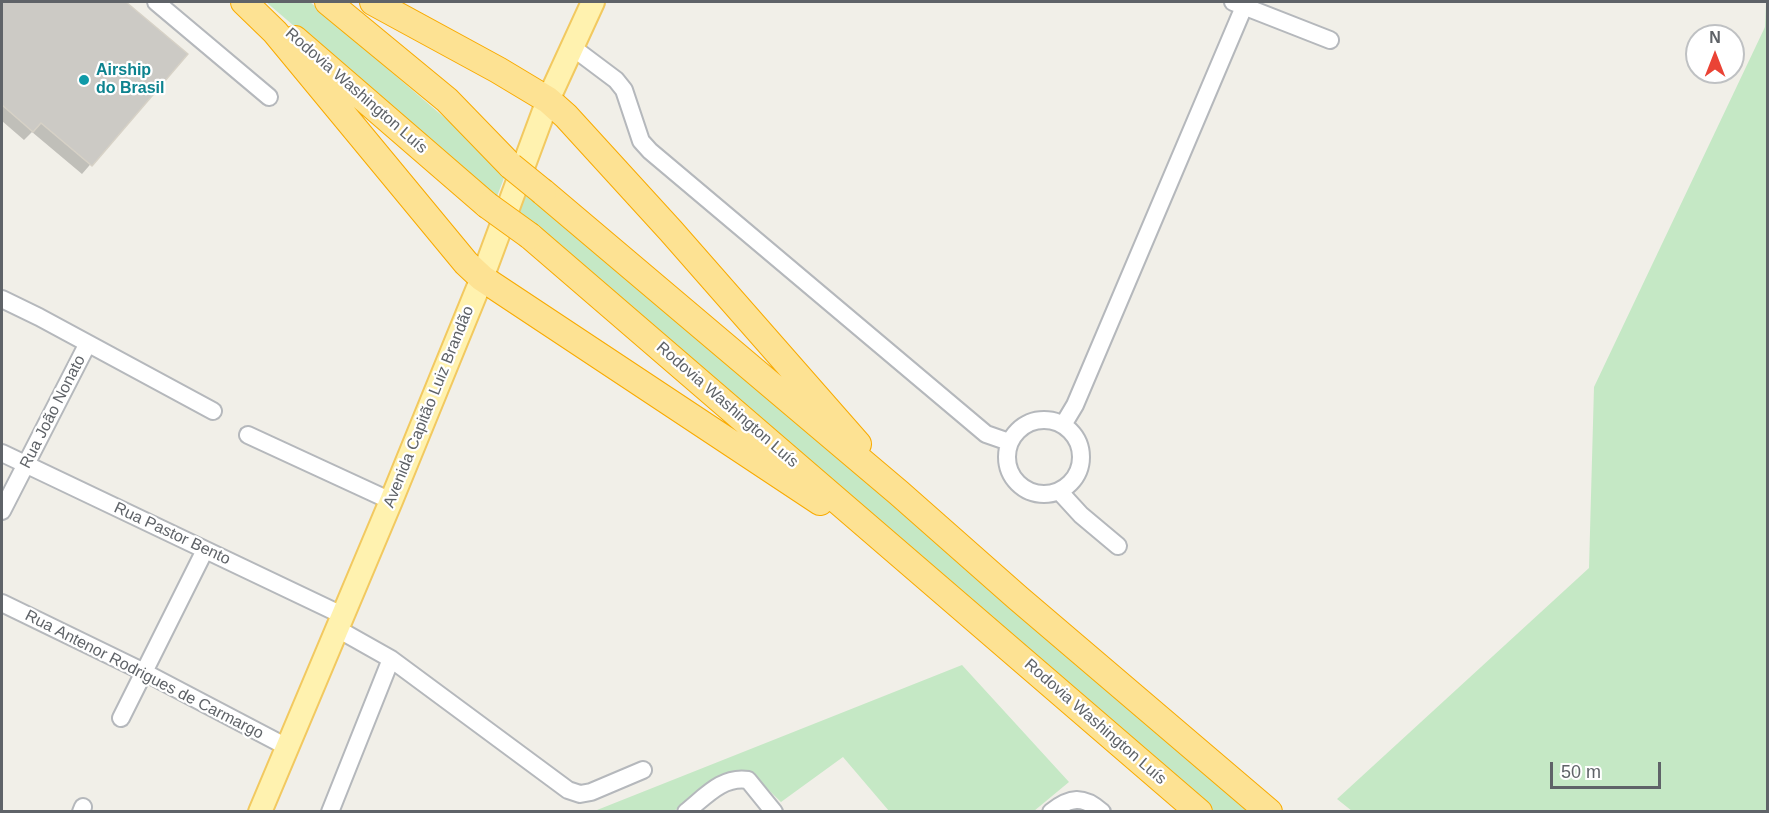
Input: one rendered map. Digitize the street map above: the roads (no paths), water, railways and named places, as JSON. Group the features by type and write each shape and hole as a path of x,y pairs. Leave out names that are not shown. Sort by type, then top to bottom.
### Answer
{"highway":[{"path":"244,2 275,32 466,263 482,278 902,556"},
{"name":"Rodovia Washington Luís","path":"252,2 487,205 530,236 1199,812"},
{"path":"328,2 447,100 511,166 899,493 1018,598 1269,812"},
{"path":"373,2 498,70 548,100 566,116 829,409 899,493"}],"main road":[{"name":"Avenida Capitão Luiz Brandão","path":"260,812 482,278 548,100 593,2"}],"street":[{"path":"156,2 269,97"},
{"path":"1063,425 1075,405 1241,3 1330,40"},
{"path":"572,47 616,80 624,90 640,141 650,151 986,434 1009,442"},
{"path":"2,299 213,411"},
{"name":"Rua João Nonato","path":"2,511 87,345"},
{"path":"1036,420 1046,420 1063,425 1076,438 1081,454 1081,463 1073,480 1051,494 1033,493 1017,484 1011,477 1006,459 1009,442 1020,428 1036,420"},
{"path":"248,435 391,501"},
{"name":"Rua Pastor Bento","path":"2,453 205,550 339,621 568,790 580,794 591,792 643,770"},
{"path":"1059,491 1081,514 1118,546"},
{"path":"121,718 205,550"},
{"name":"Rua Antenor Rodrigues de Carmargo","path":"2,603 144,672 287,747"},
{"path":"330,812 391,659"},
{"path":"686,812 721,783 738,779 748,780 774,812"},
{"path":"1051,812 1066,802 1078,799 1099,809"}],"place":[{"name":"Airship do Brasil","path":"84,80"}]}
